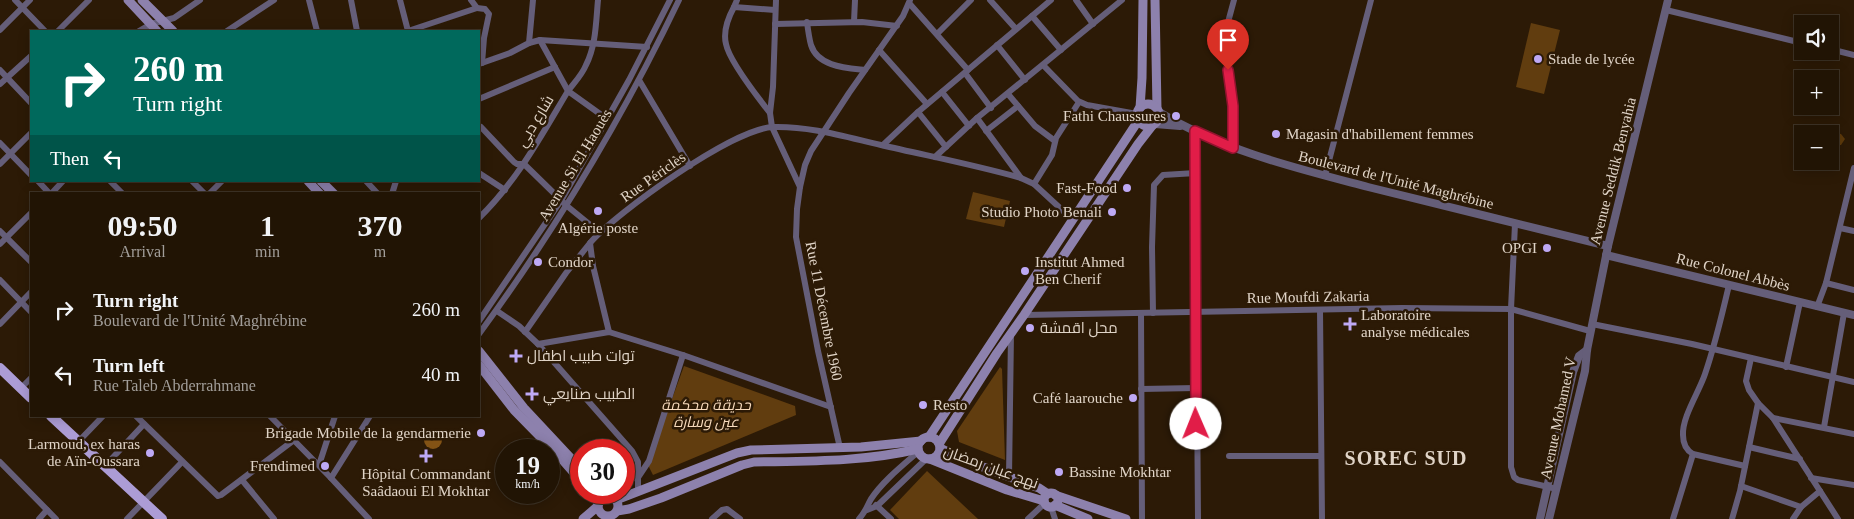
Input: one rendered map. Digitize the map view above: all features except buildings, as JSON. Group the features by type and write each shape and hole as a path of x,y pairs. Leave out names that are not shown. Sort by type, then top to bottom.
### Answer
{"main road":[{"path":"128,0 157,30"},
{"path":"142,0 172,30"},
{"path":"1143,0 1142,78 1139,114 1146,126 1154,125"},
{"path":"928,459 936,456 939,446 1012,332 1138,144 1159,118 1155,0"},
{"path":"601,504 600,512 604,517 612,515 617,511 655,500 754,462 856,459 896,454 921,445 1073,220 1139,114 1149,104 1158,111"},
{"path":"309,182 318,192"},
{"path":"322,182 332,192"},
{"path":"1024,294 1033,301"},
{"path":"480,352 524,408 570,457"},
{"path":"480,365 514,410 570,469"},
{"path":"0,368 30,397"},
{"path":"52,417 162,519"},
{"name":"نهج عبان رمضان","path":"1088,519 1050,501 1039,488 958,457 939,446 935,439 921,445 928,459 1007,490 1050,501 1126,519"},
{"path":"635,492 737,453 751,450 921,445"},
{"path":"583,519 596,504"},
{"path":"617,504 617,511"}],"street":[{"path":"15,0 44,30"},
{"path":"0,30 30,0"},
{"path":"59,30 89,0"},
{"path":"141,30 150,24 174,18 200,0"},
{"path":"229,30 274,0"},
{"path":"309,0 317,30"},
{"path":"351,0 357,30"},
{"path":"400,0 408,30"},
{"path":"471,0 477,8"},
{"path":"529,43 532,0"},
{"path":"598,0 594,42 586,66 568,91 607,119"},
{"name":"Avenue Si El Haouès","path":"480,320 562,199 647,47 670,0"},
{"name":"Avenue Si El Haouès","path":"480,333 497,311 567,206 639,80 679,0"},
{"path":"737,0 730,15 726,34 727,49 755,94 770,113"},
{"path":"776,0 773,87 770,113 772,127 800,187"},
{"path":"854,22 855,0"},
{"path":"937,34 971,0"},
{"path":"990,0 1016,29"},
{"path":"883,145 927,104 1050,0"},
{"path":"1076,0 1093,24"},
{"path":"935,156 977,118 1122,0"},
{"path":"1233,148 1233,106 1224,37 1234,0"},
{"path":"1326,176 1371,0"},
{"name":"Avenue Seddik Benyahia","path":"1586,350 1608,246 1668,0"},
{"path":"910,2 966,71 991,108"},
{"name":"Rue 11 Décembre 1960","path":"840,448 818,351 796,237 800,187 805,165 811,151 896,26 910,2"},
{"path":"734,7 775,10"},
{"path":"411,30 477,8 485,9 489,14 480,64 540,40 594,42 647,47"},
{"path":"1666,10 1794,41"},
{"path":"1032,16 1061,50"},
{"path":"807,22 811,47 816,54 837,66 866,70"},
{"path":"775,24 854,22 896,26"},
{"path":"660,23 666,27"},
{"name":"شارع دبي","path":"480,217 505,190 524,164 568,91 540,40"},
{"path":"997,45 1025,80"},
{"path":"879,50 927,104"},
{"path":"1839,51 1854,55"},
{"path":"0,84 30,57"},
{"path":"1043,64 1079,102 1139,114"},
{"path":"480,99 555,67"},
{"path":"0,70 30,102"},
{"path":"639,80 690,166"},
{"path":"942,92 969,126"},
{"path":"1008,94 1040,131 1055,141"},
{"path":"1034,184 1052,155 1055,141 1063,126 1079,102"},
{"path":"986,131 1018,106"},
{"name":"Boulevard de l'Unité Maghrébine","path":"1158,111 1182,126 1233,148 1287,166 1608,246"},
{"path":"918,112 946,147"},
{"path":"977,118 1021,178"},
{"name":"Boulevard de l'Unité Maghrébine","path":"1154,125 1182,126"},
{"path":"481,127 514,162 524,164 562,199 567,206 599,232"},
{"name":"Rue Périclès","path":"525,332 566,273 599,232 690,166 740,136 755,130 772,127 824,131 1021,178 1034,184 1073,220"},
{"path":"1195,131 1198,519"},
{"path":"0,164 30,134"},
{"path":"0,143 30,174"},
{"path":"1817,307 1826,283 1854,168"},
{"path":"1153,313 1152,247 1154,185 1164,175 1196,173"},
{"path":"480,175 505,190"},
{"path":"39,182 48,192"},
{"path":"52,192 62,182"},
{"path":"111,182 121,192"},
{"path":"193,182 203,192"},
{"path":"211,192 221,182"},
{"path":"367,182 376,192"},
{"path":"0,244 30,214"},
{"path":"1516,224 1511,309 1511,468 1512,473 1518,480 1557,489"},
{"path":"1840,228 1854,231"},
{"path":"0,231 30,261"},
{"path":"590,243 593,266 609,332"},
{"name":"Rue Colonel Abbès","path":"1606,255 1854,315"},
{"path":"0,280 30,311"},
{"path":"1826,283 1854,290"},
{"path":"1729,285 1713,349 1698,392 1684,423 1682,435 1688,451 1693,454 1745,466"},
{"path":"0,324 30,293"},
{"path":"1786,367 1800,302"},
{"name":"Rue Moufdi Zakaria","path":"1024,315 1196,311 1511,309 1591,327 1713,349 1854,382"},
{"path":"1320,310 1322,519"},
{"path":"497,311 512,320 538,344 632,451 638,462 638,491"},
{"path":"1141,313 1142,519"},
{"path":"1824,427 1844,313"},
{"path":"538,344 609,332 683,355 831,407"},
{"path":"1009,477 1012,332"},
{"name":"Avenue Mohamed V","path":"1540,519 1573,372 1580,356 1586,350"},
{"name":"Avenue Mohamed V","path":"1549,519 1585,371 1586,350"},
{"path":"637,479 649,461 683,355"},
{"path":"1751,358 1746,382 1749,390 1758,403 1773,418 1838,519"},
{"path":"21,388 30,379"},
{"path":"1141,389 1196,388"},
{"path":"1732,519 1741,486 1758,403"},
{"path":"78,442 102,417"},
{"path":"137,417 218,496 294,440"},
{"path":"271,417 369,519"},
{"path":"319,465 334,417"},
{"path":"331,478 369,417"},
{"path":"1773,418 1854,434"},
{"path":"104,467 144,424"},
{"path":"859,519 867,510 871,500 921,445"},
{"path":"1749,447 1800,459"},
{"path":"1673,519 1693,454"},
{"path":"1230,456 1321,456"},
{"path":"867,510 877,506 928,459"},
{"path":"0,462 56,519"},
{"path":"127,519 182,462"},
{"path":"1811,478 1854,485"},
{"path":"242,480 274,519"},
{"path":"1741,486 1801,507"},
{"path":"1793,519 1801,507 1820,491"},
{"path":"871,500 891,519"},
{"path":"1028,519 1050,501 1055,519"},
{"path":"712,519 722,510 726,509 740,519"},
{"path":"38,519 47,510"}],"green space":[{"name":"Stade de lycée","path":"1531,23 1560,30 1544,94 1516,87"},
{"path":"973,192 1010,201 1004,227 966,219"},
{"name":"حديقة محكمة عين وسارة","path":"684,366 795,406 796,415 653,475 648,465"},
{"path":"1000,367 1002,369 1005,460 959,442 957,431"},
{"path":"927,471 978,519 899,519 890,510"}],"shaded area":[{"path":"1839,134 1845,139 1839,145"},
{"path":"433,431 441,436 442,440 437,448 433,449 425,444 424,440 429,432"}],"place":[{"name":"Stade de lycée","path":"1538,59"},
{"name":"Fathi Chaussures","path":"1176,116"},
{"name":"Magasin d'habillement femmes","path":"1276,134"},
{"name":"Fast-Food","path":"1127,188"},
{"name":"Algérie poste","path":"598,211"},
{"name":"Studio Photo Benali","path":"1112,212"},
{"name":"OPGI","path":"1547,248"},
{"name":"Condor","path":"538,262"},
{"name":"Institut Ahmed Ben Cherif","path":"1025,271"},
{"name":"Laboratoire analyse médicales","path":"1350,324"},
{"name":"محل اقمشة","path":"1030,328"},
{"name":"توات طبيب اطفال","path":"516,356"},
{"name":"الطبيب صنايعي","path":"532,394"},
{"name":"Café laarouche","path":"1133,398"},
{"name":"Resto","path":"923,405"},
{"name":"Brigade Mobile de la gendarmerie","path":"481,433"},
{"name":"Larmoud, ex haras de Aïn-Oussara","path":"150,453"},
{"name":"Hôpital Commandant Saâdaoui El Mokhtar","path":"426,456"},
{"name":"Frendimed","path":"325,466"},
{"name":"Bassine Mokhtar","path":"1059,472"}],"district":[{"name":"SOREC SUD","path":"1406,458"}],"route":[{"path":"1196,424 1195,131 1233,148 1233,106 1228,70"}]}
